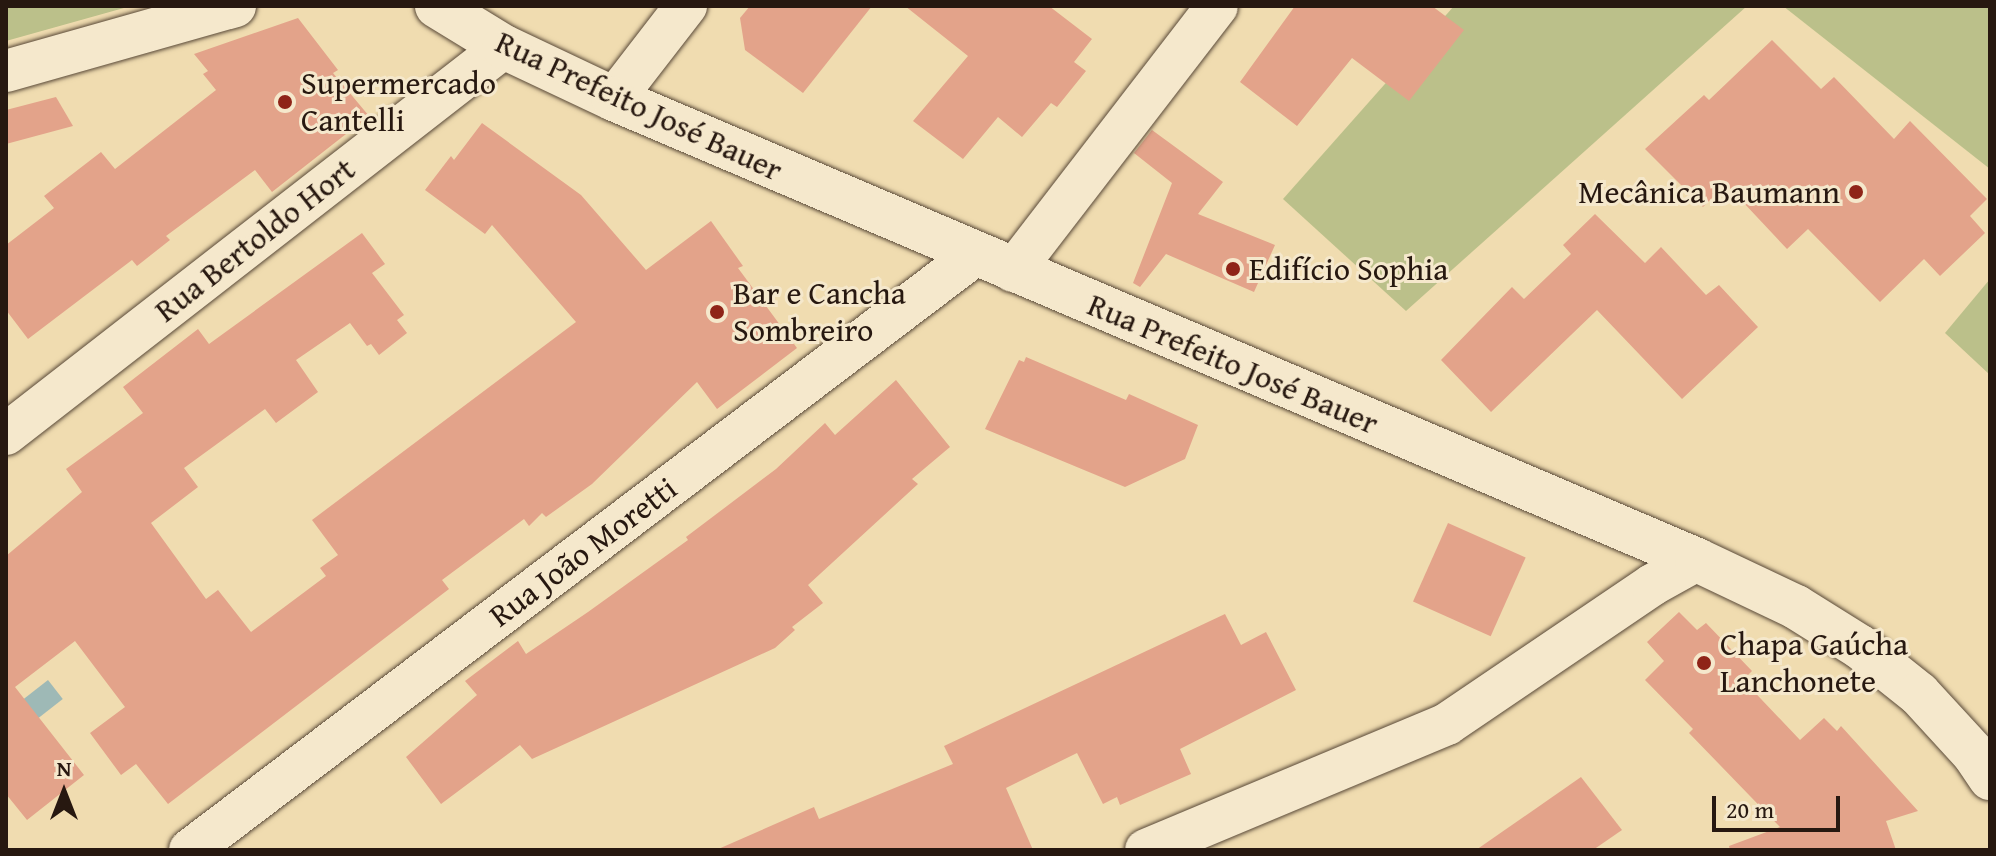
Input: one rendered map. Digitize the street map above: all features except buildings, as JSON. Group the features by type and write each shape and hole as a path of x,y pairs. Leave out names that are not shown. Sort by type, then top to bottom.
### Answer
{"street":[{"path":"6,71 235,6"},
{"name":"Rua Prefeito José Bauer","path":"437,6 504,47 614,99 1697,560 1796,607 1860,647 1919,694 1974,754 1990,778"},
{"path":"614,99 686,6"},
{"name":"Rua João Moretti","path":"190,850 994,262 1217,6"},
{"name":"Rua Bertoldo Hort","path":"6,434 504,47"},
{"path":"1146,850 1447,724 1652,585 1697,560"}],"green space":[{"path":"6,6 131,6 6,41"},
{"path":"1454,6 1747,6 1406,311 1283,199"},
{"path":"1783,6 1990,6 1990,169"},
{"path":"1990,279 1990,375 1945,333"}],"water":[{"path":"48,680 63,699 29,725 14,706"}],"place":[{"name":"Supermercado Cantelli","path":"285,102"},
{"name":"Mecânica Baumann","path":"1856,192"},
{"name":"Edifício Sophia","path":"1233,269"},
{"name":"Bar e Cancha Sombreiro","path":"717,312"},
{"name":"Chapa Gaúcha Lanchonete","path":"1704,663"}]}
